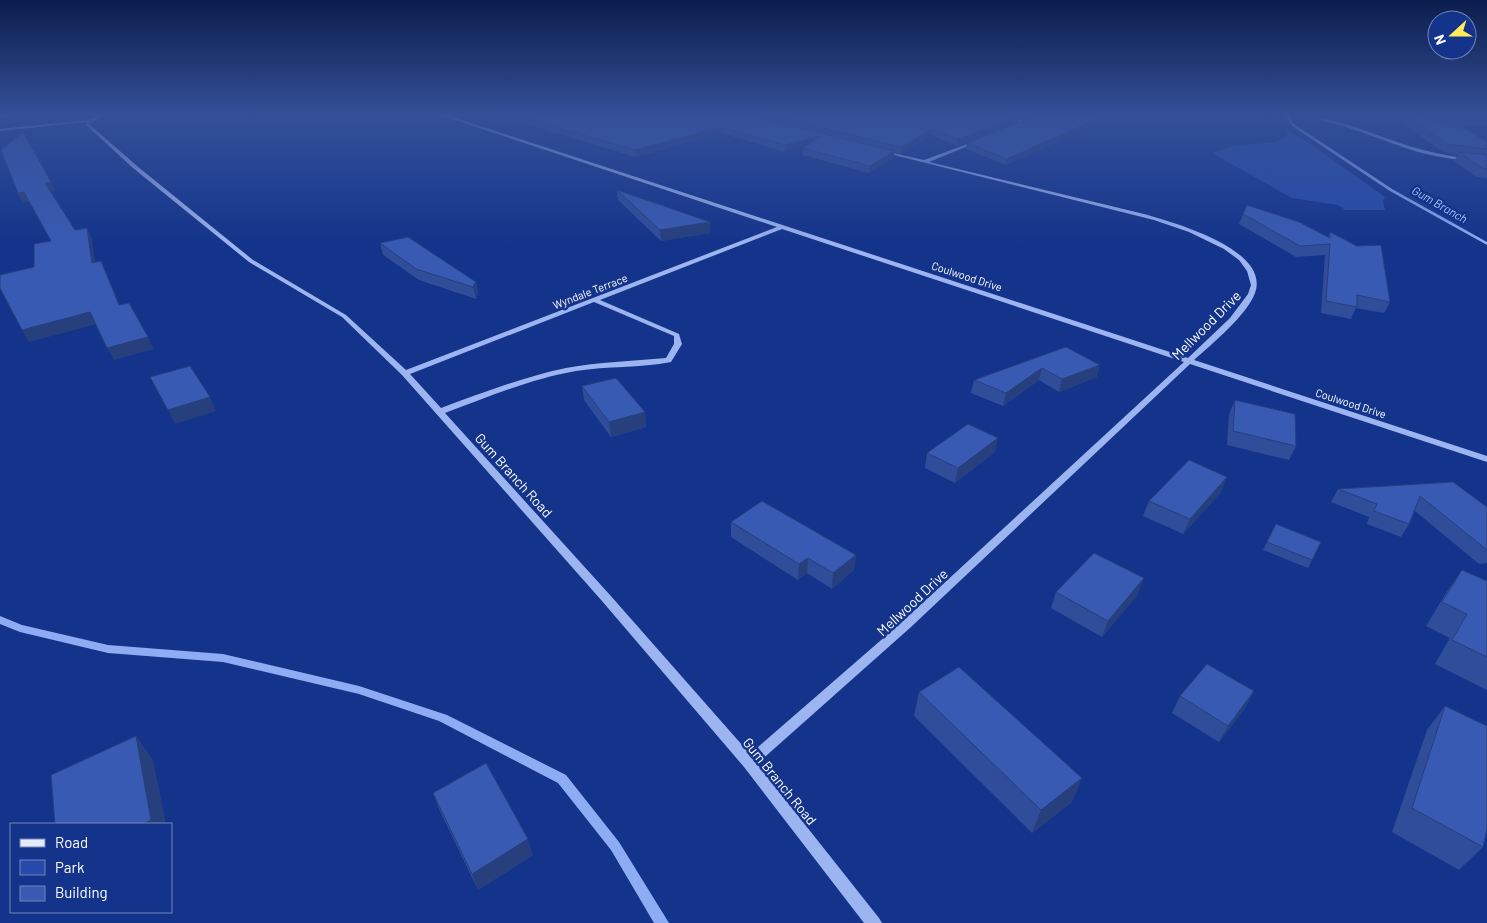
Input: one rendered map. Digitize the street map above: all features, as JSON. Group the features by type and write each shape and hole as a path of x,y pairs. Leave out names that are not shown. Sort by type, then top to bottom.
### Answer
{"street":[{"name":"Gum Branch Road","path":"125,157 251,261 344,316 405,373 606,598 749,763 874,923"},
{"name":"Coulwood Drive","path":"571,157 1487,459"},
{"name":"Mellwood Drive","path":"749,763 907,625 1190,360 1243,309 1252,296 1255,283 1250,271 1230,250 1194,231 1167,221 904,157"},
{"path":"924,162 937,157"},
{"path":"1447,157 1487,161"},
{"name":"Wyndale Terrace","path":"405,373 782,226"}],"lane":[{"path":"439,412 522,383 564,371 611,364 668,360 678,344 677,334 595,300"}],"green space":[{"path":"1219,157 1329,157 1385,197 1383,202 1385,210 1345,210 1338,205 1292,198"}],"building":[{"path":"4,157 37,157 51,182 45,183 75,230 87,228 92,263 101,261 119,305 129,303 148,337 107,348 90,312 22,330 0,288 0,275 34,267 34,244 51,241 24,192 18,193"},
{"path":"837,157 884,157 870,166"},
{"path":"1466,157 1487,157 1487,169 1482,168"},
{"path":"617,190 710,222 660,230"},
{"path":"1247,205 1299,222 1330,238 1330,232 1357,246 1381,245 1390,302 1357,295 1357,307 1326,301 1330,244 1300,246 1243,214"},
{"path":"408,237 476,282 473,287 416,269 380,243"},
{"path":"1066,347 1100,365 1062,379 1042,368 1006,393 974,380"},
{"path":"190,366 210,397 168,410 150,377"},
{"path":"616,378 645,412 609,422 582,386"},
{"path":"1235,400 1295,414 1296,446 1233,431"},
{"path":"968,424 998,438 958,468 927,453"},
{"path":"1189,460 1227,477 1190,519 1149,501"},
{"path":"1453,482 1487,507 1487,550 1420,496 1409,524 1374,511 1377,504 1338,489"},
{"path":"762,501 856,555 833,573 808,558 799,564 731,522"},
{"path":"1276,524 1321,542 1312,560 1267,542"},
{"path":"1094,553 1144,578 1108,621 1056,592"},
{"path":"1462,570 1487,581 1487,657 1452,640 1467,614 1442,602"},
{"path":"1207,664 1254,691 1228,726 1180,696"},
{"path":"959,667 1082,778 1041,810 919,692"},
{"path":"1445,706 1487,726 1487,829 1483,847 1412,808"},
{"path":"136,736 151,820 145,823 55,823 51,775"},
{"path":"486,763 528,839 472,874 433,793"}],"waterway":[{"name":"Gum Branch","path":"1341,157 1391,190 1487,244"},
{"path":"0,620 20,628 108,649 223,658 359,690 443,718 562,779 615,846 662,923"}]}
